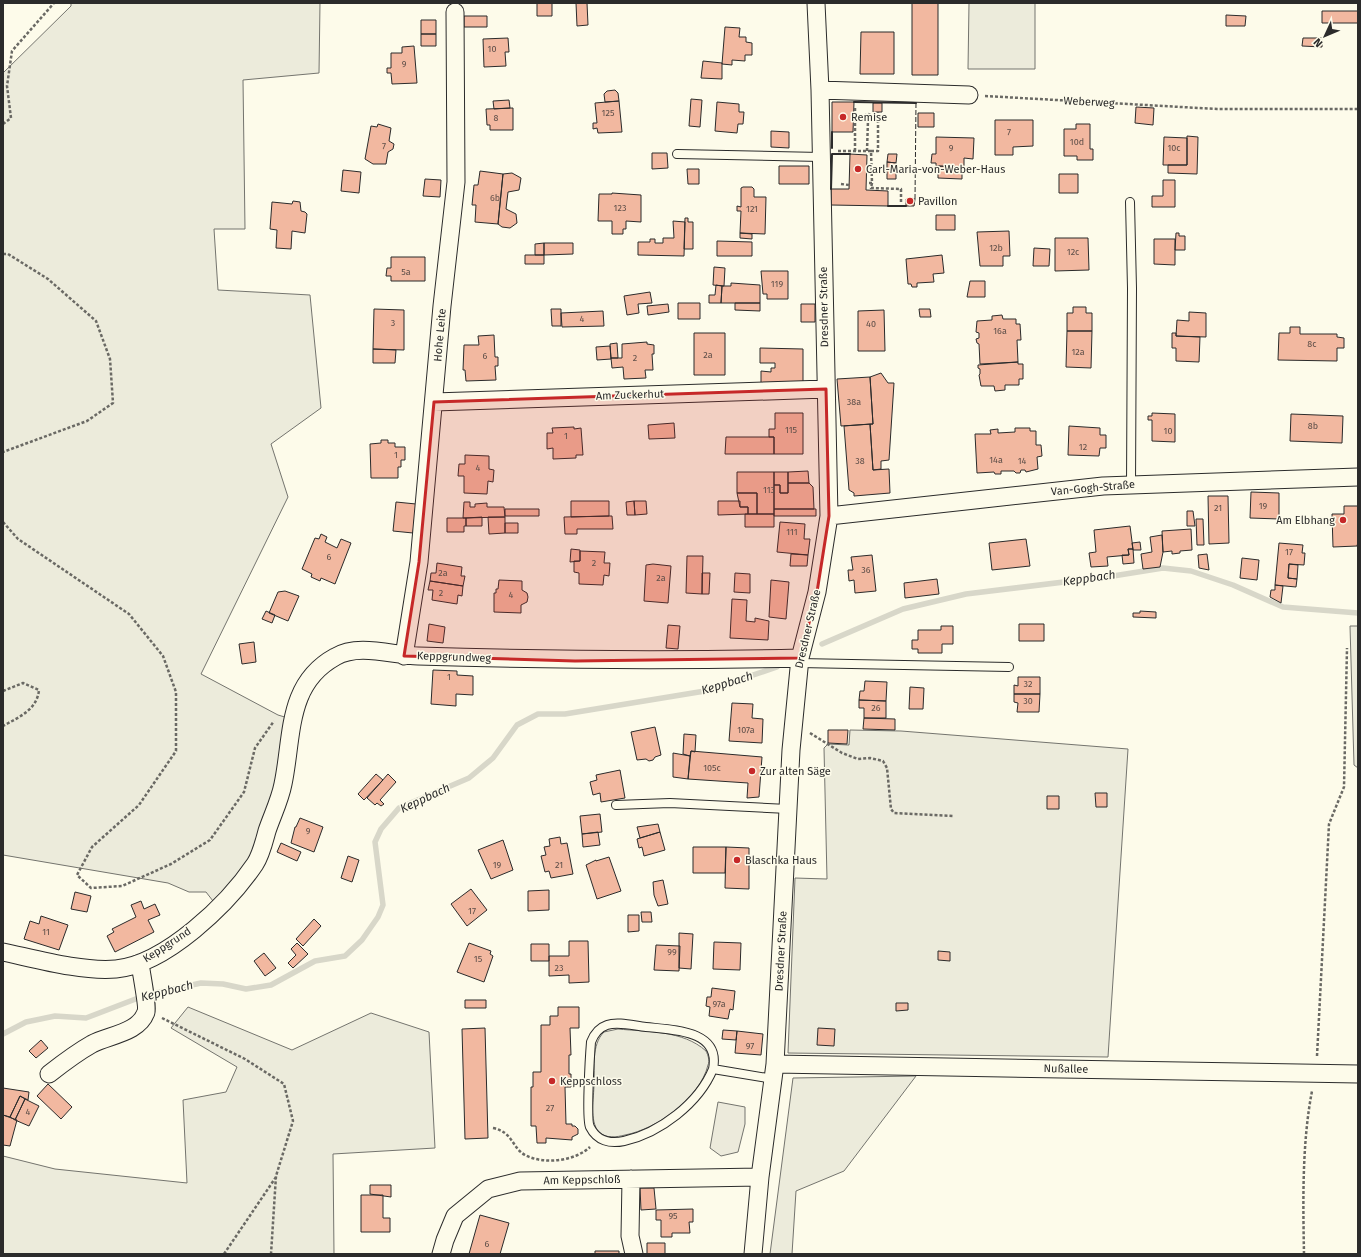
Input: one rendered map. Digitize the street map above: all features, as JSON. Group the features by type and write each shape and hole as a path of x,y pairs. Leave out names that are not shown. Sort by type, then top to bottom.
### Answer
{"street":[{"name":"Dresdner Straße","path":"753,1254 760,1177 774,1071 791,750 800,661 817,592 829,516 820,90 816,3"},
{"name":"Hohe Leite","path":"404,656 419,562 442,306 456,182 455,12"},
{"path":"820,90 968,95"},
{"name":"Am Zuckerhut","path":"434,402 826,389"},
{"name":"Van-Gogh-Straße","path":"829,516 1095,486 1358,477"},
{"name":"Keppgrundweg","path":"257,861 283,785 296,703 309,678 336,655 355,650 404,656 575,661 800,661"},
{"name":"Keppgrund","path":"3,952 51,962 94,968 141,970 195,927 232,893 257,861"},
{"path":"49,1074 73,1056 94,1044 128,1030 142,1020 146,1006 141,970"},
{"name":"Nußallee","path":"774,1071 1358,1074"},
{"name":"Am Keppschloß","path":"441,1254 455,1216 488,1189 520,1181 760,1177"},
{"path":"631,1179 630,1236 634,1254"}],"lane":[{"path":"677,154 821,157"},
{"path":"1130,202 1132,288 1131,485"},
{"path":"800,661 1009,667"},
{"path":"616,805 670,803 788,809"},
{"path":"608,1024 621,1024 691,1034 704,1040 712,1049 715,1058 713,1069 709,1078 688,1104 656,1130 634,1139 617,1143 607,1142 599,1138 589,1125 588,1116 591,1042 594,1034 608,1024"},
{"path":"713,1069 774,1071"}],"path":[{"path":"3,124 11,118 7,86 12,51 54,3"},
{"path":"855,151 856,91"},
{"name":"Weberweg","path":"968,95 1217,109 1358,109"},
{"path":"841,154 841,151 878,151 878,112"},
{"path":"855,116 865,116 868,114 871,117 878,117"},
{"path":"865,116 868,120 867,151"},
{"path":"868,120 871,117"},
{"path":"871,151 872,188 901,189 901,203 906,203"},
{"path":"841,177 840,185 850,185"},
{"path":"867,183 872,183"},
{"path":"3,254 8,254 48,279 96,321 110,359 113,403 87,421 3,452"},
{"path":"3,522 18,539 128,614 163,656 176,692 176,751 139,805 92,848 77,875 91,888 122,886 171,864 210,840 244,792 255,748 275,719"},
{"path":"1304,1254 1305,1172 1308,1112 1316,1073 1329,824 1344,787 1347,648"},
{"path":"3,691 23,683 39,690 38,699 31,710 3,726"},
{"path":"810,733 842,753 858,759 870,758 883,761 887,768 891,809 894,813 953,816"},
{"path":"146,1006 245,1059 284,1084 293,1121 276,1176 271,1254"},
{"path":"493,1128 502,1130 524,1155 537,1159 563,1160 575,1157 599,1138"},
{"path":"224,1254 276,1176"}],"highlighted area":[{"path":"826,389 829,516 817,592 800,658 575,661 404,656 419,562 434,402"}],"shaded area":[{"path":"71,3 320,3 319,73 243,80 245,229 214,229 218,290 310,295 321,408 271,444 288,497 201,674 278,715 288,718 277,785 251,858 229,886 213,901 206,892 189,892 168,883 3,855 3,73 71,6"},
{"path":"969,3 1035,3 1035,69 968,69"},
{"path":"1350,626 1358,626 1358,768 1354,765"},
{"path":"850,730 901,731 1128,749 1108,1057 788,1053 795,878 827,879 824,748 828,744 849,745"},
{"path":"188,1007 292,1050 371,1013 429,1032 435,1148 333,1154 334,1254 3,1254 3,1156 55,1169 187,1183 183,1100 226,1092 237,1067 171,1028"},
{"path":"618,1029 664,1033 687,1039 706,1051 709,1063 696,1089 676,1110 663,1119 637,1132 612,1137 605,1136 599,1132 594,1122 594,1056 597,1043 604,1032"},
{"path":"916,1076 844,1171 796,1191 792,1254 770,1254 793,1078"},
{"path":"718,1102 745,1107 745,1124 738,1152 721,1156 710,1148"}],"building":[{"path":"537,3 552,3 552,16 537,16"},
{"path":"576,3 587,3 588,25 577,26"},
{"path":"912,3 938,3 938,75 912,75"},
{"path":"1322,11 1358,11 1358,23 1322,23"},
{"path":"1226,15 1246,16 1245,26 1226,26"},
{"path":"464,16 487,16 487,27 464,27"},
{"path":"421,20 436,20 436,34 421,34"},
{"path":"725,27 740,28 739,37 746,37 746,42 752,43 752,55 745,55 745,61 732,60 732,65 722,64"},
{"path":"861,32 894,32 894,74 860,74"},
{"path":"421,34 436,34 436,46 421,46"},
{"path":"508,38 509,52 505,52 506,66 484,67 483,39"},
{"path":"1303,38 1322,38 1322,47 1302,46"},
{"path":"414,46 417,83 392,84 391,73 387,73 387,68 391,68 391,53 402,53 402,47"},
{"path":"703,61 722,63 722,79 701,78"},
{"path":"615,90 618,93 619,101 605,102 604,94 607,91"},
{"path":"691,99 702,100 700,127 689,126"},
{"path":"509,100 510,108 494,109 493,101"},
{"path":"619,101 622,132 598,133 597,128 593,129 593,123 597,123 595,103"},
{"path":"717,102 739,104 739,112 744,112 743,124 738,124 737,133 715,131"},
{"name":"Remise","path":"832,102 854,102 853,132 832,132"},
{"path":"873,103 882,103 882,112 873,112"},
{"path":"1136,107 1154,108 1153,125 1135,123"},
{"path":"513,108 513,130 490,130 490,125 487,125 486,109"},
{"path":"918,113 934,113 934,127 918,127"},
{"path":"995,120 1033,120 1033,146 1013,147 1013,155 995,155"},
{"path":"378,124 391,128 389,141 394,144 393,149 388,152 386,164 373,164 365,159 371,126 377,127"},
{"path":"1076,124 1090,124 1090,149 1093,149 1093,160 1077,160 1077,156 1064,156 1064,129 1076,129"},
{"path":"771,131 789,132 789,148 771,147"},
{"path":"1187,136 1198,137 1197,174 1168,173 1168,165 1187,165"},
{"path":"936,137 974,138 973,159 964,158 964,167 936,166 936,163 931,163 932,154 936,154"},
{"path":"1164,137 1187,138 1187,165 1163,165"},
{"path":"652,153 667,153 668,168 652,169"},
{"name":"Carl-Maria-von-Weber-Haus","path":"850,154 867,155 866,190 888,191 888,206 831,205 831,189 849,189"},
{"path":"888,154 897,154 896,163 887,162"},
{"path":"887,162 896,163 896,179 887,179"},
{"path":"779,166 809,166 809,184 779,184"},
{"path":"938,166 962,167 962,179 938,178"},
{"path":"687,169 699,169 699,184 688,184"},
{"path":"343,170 361,172 359,193 341,191"},
{"path":"480,171 503,174 498,224 475,222 476,205 472,205 474,185 478,185"},
{"path":"512,173 521,178 519,190 508,192 506,209 516,214 517,223 510,228 502,227 498,224 503,174"},
{"path":"1059,174 1078,174 1078,193 1059,193"},
{"path":"425,179 441,180 440,197 423,196"},
{"path":"1163,180 1175,180 1175,207 1152,207 1152,196 1163,196"},
{"path":"752,187 754,189 754,197 766,197 765,234 740,233 741,211 737,211 737,206 741,207 741,188"},
{"path":"612,193 641,195 641,222 626,221 626,229 623,229 623,234 612,234 612,221 598,221 599,194"},
{"name":"Pavillon","path":"906,199 915,199 914,206 906,206"},
{"path":"293,201 300,202 301,211 307,214 305,233 292,231 291,249 276,248 277,230 270,229 272,202 292,204"},
{"path":"936,215 955,215 955,230 936,230"},
{"path":"685,218 688,218 688,222 693,222 693,249 684,249"},
{"path":"673,221 685,222 684,256 638,255 638,242 650,242 650,239 655,239 655,243 663,243 663,238 674,238"},
{"path":"1009,231 1010,256 1003,256 1003,266 980,266 977,232"},
{"path":"740,233 752,234 752,239 740,238"},
{"path":"1176,233 1179,233 1179,236 1185,236 1185,250 1175,250"},
{"path":"1055,238 1088,238 1089,270 1055,271"},
{"path":"1154,239 1175,239 1175,265 1154,264"},
{"path":"717,241 752,242 752,256 717,256"},
{"path":"544,243 573,243 573,254 544,255"},
{"path":"544,243 544,255 535,255 535,244"},
{"path":"1034,248 1050,249 1049,266 1033,266"},
{"path":"525,255 544,255 544,264 525,264"},
{"path":"942,255 944,273 933,274 934,282 917,283 917,287 912,287 911,284 908,284 906,259"},
{"path":"391,257 425,257 425,281 391,281 391,276 386,276 387,268 391,268"},
{"path":"714,267 725,268 724,286 713,285"},
{"path":"761,271 788,271 788,299 767,299 767,294 763,294"},
{"path":"970,281 985,281 985,297 967,297"},
{"path":"731,283 760,285 760,303 721,303 722,286 731,286"},
{"path":"716,285 722,286 721,303 709,303 709,295 715,295"},
{"path":"650,292 652,303 638,304 639,313 627,315 624,296"},
{"path":"678,303 700,303 700,319 678,319"},
{"path":"735,303 760,303 760,311 735,310"},
{"path":"668,304 669,312 648,315 647,306"},
{"path":"801,304 815,304 815,322 801,322"},
{"path":"1073,307 1086,307 1086,313 1092,313 1092,331 1067,331 1067,313 1073,313"},
{"path":"374,309 404,310 404,350 373,349"},
{"path":"551,309 561,309 561,326 552,326"},
{"path":"919,309 930,309 931,317 920,317"},
{"path":"884,310 885,351 858,351 858,311"},
{"path":"603,311 604,326 562,327 561,313"},
{"path":"1189,312 1206,313 1206,337 1176,336 1177,320 1189,321"},
{"path":"1002,315 1003,319 1016,319 1016,324 1020,324 1021,340 1017,340 1018,362 980,364 979,344 977,343 976,339 979,338 979,333 976,332 977,321 992,320 992,316"},
{"path":"1290,327 1300,327 1300,334 1337,334 1337,337 1344,338 1344,348 1337,348 1337,361 1278,360 1279,333 1290,333"},
{"path":"1067,331 1092,331 1091,368 1066,367"},
{"path":"694,333 725,333 725,375 694,375"},
{"path":"1172,333 1176,333 1176,336 1200,337 1199,362 1176,361 1176,348 1172,348"},
{"path":"494,335 495,357 498,357 498,366 495,366 496,380 466,381 465,370 463,370 464,345 479,345 478,336"},
{"path":"647,342 647,344 654,345 654,354 652,354 653,370 645,370 646,378 624,379 623,367 612,368 611,358 622,358 622,344"},
{"path":"617,343 618,358 611,358 610,344"},
{"path":"610,346 611,359 597,360 596,347"},
{"path":"760,348 803,349 803,385 761,385 761,371 771,372 771,368 775,368 775,363 760,363"},
{"path":"373,349 396,350 395,363 373,363"},
{"path":"1018,362 1018,364 1023,364 1023,379 1019,379 1019,385 1005,385 1005,390 995,391 994,386 981,386 979,375 980,369 978,368 978,365"},
{"path":"881,373 888,383 894,383 889,460 881,461 881,469 873,470 870,424 873,424 870,377"},
{"path":"870,377 873,424 841,426 837,379"},
{"path":"775,413 803,413 803,454 774,454 774,437 769,437 769,429 775,429"},
{"path":"1152,413 1175,414 1175,442 1152,441 1152,420 1148,420 1148,416 1152,416"},
{"path":"1291,414 1343,416 1342,443 1290,441"},
{"path":"674,423 675,438 649,439 648,425"},
{"path":"870,424 873,470 889,469 890,493 854,496 854,493 849,490 844,426"},
{"path":"1069,426 1100,428 1100,435 1106,435 1106,448 1100,448 1099,456 1068,455"},
{"path":"574,427 574,429 581,428 583,455 576,455 576,458 553,459 553,448 547,449 547,433 553,433 552,428"},
{"path":"1015,428 1030,428 1030,431 1036,431 1036,445 1041,445 1042,456 1037,457 1038,469 1026,472 1025,470 1021,470 1020,473 1016,473 1014,471 1001,471 1001,474 995,474 994,472 977,473 975,434 991,434 990,430 998,429 998,433 1015,432"},
{"path":"726,437 774,437 774,454 725,454"},
{"path":"381,440 388,440 388,443 395,443 395,447 405,447 405,460 401,460 401,467 398,467 398,478 371,478 370,444 381,443"},
{"path":"465,455 489,456 489,469 494,470 493,482 488,481 487,494 464,493 464,476 458,476 459,464 465,464"},
{"path":"808,471 809,483 788,483 788,472"},
{"path":"737,472 774,472 774,514 757,514 757,493 737,493"},
{"path":"774,472 788,472 788,493 780,493 780,485 774,485"},
{"path":"788,483 809,483 813,487 814,509 774,509 774,485 780,485 780,493 788,493"},
{"path":"1251,492 1279,493 1279,519 1250,518"},
{"path":"737,493 757,493 757,514 748,514 748,507 740,507"},
{"path":"1208,496 1228,496 1229,543 1209,544"},
{"path":"571,501 609,501 609,516 571,517"},
{"path":"634,501 646,501 647,514 635,515"},
{"path":"634,501 635,515 627,515 626,502"},
{"path":"718,501 740,501 740,507 748,507 748,514 718,515"},
{"path":"396,502 416,504 413,533 393,531"},
{"path":"464,502 470,502 470,507 475,507 475,504 487,503 487,507 504,507 505,517 463,518"},
{"path":"1344,506 1358,506 1357,546 1333,547 1332,514 1344,514"},
{"path":"505,509 539,509 539,516 505,516"},
{"path":"774,509 816,509 816,516 774,516"},
{"path":"1187,511 1193,511 1195,526 1187,526"},
{"path":"745,514 774,514 774,527 745,527"},
{"path":"612,516 613,529 577,529 577,534 565,534 564,517"},
{"path":"482,517 482,526 466,526 466,518"},
{"path":"488,517 505,517 505,533 489,534"},
{"path":"447,518 466,518 464,532 447,532"},
{"path":"1196,519 1203,519 1204,545 1197,545"},
{"path":"780,522 805,524 804,539 810,539 808,555 777,552"},
{"path":"505,523 518,523 518,533 505,533"},
{"path":"1130,526 1133,549 1128,549 1129,555 1107,557 1108,566 1091,567 1089,553 1096,552 1094,530"},
{"path":"1191,529 1192,550 1180,551 1180,553 1172,554 1172,551 1163,552 1162,531"},
{"path":"321,534 327,537 325,542 337,548 341,539 351,543 335,584 321,578 320,581 311,577 312,574 302,569 315,538 319,539"},
{"path":"1162,535 1163,552 1160,567 1143,569 1141,554 1152,552 1150,537"},
{"path":"1026,539 1030,566 992,570 989,543"},
{"path":"1140,542 1141,550 1133,550 1132,543"},
{"path":"1279,543 1303,545 1302,553 1305,553 1304,565 1289,564 1288,578 1297,579 1296,587 1275,585"},
{"path":"571,549 580,550 580,561 570,562"},
{"path":"1128,549 1133,549 1134,563 1123,564 1122,555 1129,555"},
{"path":"580,551 605,552 604,563 610,563 609,576 604,575 603,585 579,584 579,573 574,572 574,561 580,561"},
{"path":"791,554 808,555 807,566 790,566"},
{"path":"1207,554 1209,570 1199,568 1198,555"},
{"path":"872,555 876,591 855,593 854,580 849,581 848,570 853,570 851,557"},
{"path":"687,556 703,556 702,594 686,593"},
{"path":"1242,558 1259,560 1257,580 1240,578"},
{"path":"437,563 462,567 461,576 465,576 463,586 430,581 431,573 436,573"},
{"path":"653,564 671,566 668,603 644,601 646,565"},
{"path":"1289,564 1298,565 1297,579 1288,578"},
{"path":"702,573 710,573 709,594 702,594"},
{"path":"735,573 750,574 750,593 734,592"},
{"path":"937,579 939,594 905,598 904,583"},
{"path":"499,580 522,581 522,590 527,593 528,597 527,602 521,605 521,613 494,612 494,593 496,593 496,589 498,589"},
{"path":"771,580 789,582 786,619 769,617"},
{"path":"430,581 463,586 462,596 458,595 457,604 432,600 433,590 428,590"},
{"path":"1275,585 1283,586 1281,603 1270,597 1271,590 1275,590"},
{"path":"285,591 299,596 288,621 269,613 278,592"},
{"path":"732,599 747,600 746,621 755,622 755,618 769,621 768,640 730,638"},
{"path":"266,611 275,615 272,623 262,619"},
{"path":"1140,611 1156,612 1156,618 1133,617 1133,613 1140,613"},
{"path":"429,624 445,627 443,643 427,641"},
{"path":"1019,624 1044,624 1044,641 1019,641"},
{"path":"668,625 680,626 678,649 666,648"},
{"path":"941,626 953,626 953,644 942,644 942,653 918,653 918,649 912,649 912,640 918,640 918,630 941,630"},
{"path":"254,642 256,662 242,664 239,644"},
{"path":"433,670 457,671 457,675 473,676 473,695 456,694 456,706 431,704"},
{"path":"1018,677 1040,677 1040,694 1014,694 1014,685 1018,686"},
{"path":"865,681 887,682 886,701 859,700 860,691 864,691"},
{"path":"910,687 924,688 923,709 909,709"},
{"path":"1014,694 1040,694 1039,712 1017,712 1018,703 1014,702"},
{"path":"859,700 886,701 886,718 864,718 864,708 859,708"},
{"path":"732,703 753,704 752,718 763,719 762,743 729,741"},
{"path":"864,718 895,719 895,730 863,729"},
{"path":"655,727 661,755 649,761 646,759 637,760 631,732"},
{"path":"828,730 848,730 847,744 828,743"},
{"path":"684,734 696,735 695,752 691,751 690,756 683,754"},
{"path":"691,751 762,757 759,797 747,798 748,783 688,779"},
{"path":"673,753 690,756 688,779 673,777"},
{"path":"620,770 625,798 601,802 600,793 593,795 590,782 597,780 596,775"},
{"path":"376,774 383,780 364,800 358,794"},
{"path":"388,774 396,782 380,800 384,804 381,806 377,803 375,805 367,798"},
{"path":"1095,793 1107,793 1107,807 1096,807"},
{"path":"1047,796 1059,796 1059,809 1047,809"},
{"path":"600,814 602,832 582,834 580,816"},
{"path":"300,818 323,827 314,852 291,843 295,827"},
{"path":"658,824 660,832 640,838 637,827"},
{"path":"598,832 600,845 583,847 582,834"},
{"path":"660,832 665,850 644,856 642,847 639,848 637,839"},
{"path":"560,837 561,844 567,843 573,874 551,878 549,871 545,872 541,856 546,855 544,847 550,846 549,839"},
{"path":"503,840 513,870 491,879 478,850"},
{"path":"281,843 301,852 297,861 277,852"},
{"path":"693,847 726,847 725,873 693,873"},
{"name":"Blaschka Haus","path":"726,847 749,848 749,889 725,888"},
{"path":"348,856 359,860 352,882 341,878"},
{"path":"609,857 621,891 597,899 586,865 596,860"},
{"path":"663,880 668,904 658,906 654,895 653,882"},
{"path":"471,889 487,910 467,926 451,904"},
{"path":"549,890 549,910 528,911 528,891"},
{"path":"75,892 91,896 87,912 71,909"},
{"path":"141,901 144,909 155,904 160,915 148,920 154,932 115,952 107,936 114,932 112,929 136,917 131,905"},
{"path":"641,912 651,912 652,922 642,922"},
{"path":"628,915 639,915 639,931 628,932"},
{"path":"41,916 68,925 59,950 24,939 30,921 39,924"},
{"path":"314,919 321,926 303,946 296,939"},
{"path":"679,933 693,934 691,969 679,968"},
{"path":"569,941 588,941 589,982 569,983 569,975 549,976 549,956 569,956"},
{"path":"714,942 741,943 740,970 713,969"},
{"path":"297,943 308,954 293,968 288,963 296,955 291,949"},
{"path":"469,943 491,951 490,954 493,956 484,982 457,972"},
{"path":"531,944 549,944 549,961 531,961"},
{"path":"656,945 680,946 679,971 654,970"},
{"path":"938,951 950,952 950,961 938,960"},
{"path":"264,953 276,968 265,976 254,961"},
{"path":"712,988 735,991 733,1010 730,1009 728,1019 709,1016 710,1007 706,1006 707,997 711,997"},
{"path":"465,1000 486,1000 486,1008 465,1008"},
{"path":"896,1003 908,1003 908,1010 896,1011"},
{"name":"Keppschloss","path":"558,1007 579,1007 579,1028 570,1028 571,1055 569,1055 569,1074 571,1074 571,1087 565,1087 566,1124 572,1124 572,1126 575,1126 578,1129 578,1134 572,1137 572,1140 546,1138 546,1143 537,1143 536,1126 531,1126 531,1087 533,1087 533,1072 541,1072 541,1025 550,1025 550,1016 558,1016"},
{"path":"485,1028 488,1138 465,1139 462,1029"},
{"path":"818,1028 835,1029 834,1046 817,1045"},
{"path":"723,1030 737,1031 736,1040 722,1039"},
{"path":"737,1031 763,1034 761,1055 735,1053"},
{"path":"41,1040 48,1048 36,1058 29,1051"},
{"path":"48,1084 72,1107 61,1119 37,1096"},
{"path":"3,1088 29,1092 28,1100 20,1096 10,1117 3,1115"},
{"path":"20,1096 25,1099 15,1120 10,1117"},
{"path":"25,1099 39,1106 29,1126 15,1120"},
{"path":"3,1115 17,1120 10,1146 3,1145"},
{"path":"370,1185 391,1185 391,1197 370,1194"},
{"path":"640,1188 654,1188 656,1209 641,1210"},
{"path":"361,1195 383,1195 383,1218 390,1218 390,1232 361,1232"},
{"path":"693,1209 693,1222 689,1222 690,1233 672,1233 672,1237 661,1237 661,1220 656,1220 656,1210"},
{"path":"480,1215 509,1223 500,1254 469,1254"},
{"path":"647,1243 665,1243 665,1254 647,1254"},
{"path":"595,1251 619,1251 619,1254 595,1254"}],"waterway":[{"name":"Keppbach","path":"822,644 903,609 966,594 1113,576 1163,568 1191,571 1233,585 1283,607 1358,613"},
{"name":"Keppbach","path":"3,1034 26,1022 55,1016 86,1018 146,995 201,983 223,984 246,989 271,985 315,961 345,956 362,940 378,917 383,905 375,842 381,829 399,808 469,778 493,758 517,725 538,714 565,714 705,691 777,667"}],"fence":[{"path":"915,199 916,103"}],"wall":[{"path":"854,102 916,103"},
{"path":"832,132 832,148"},
{"path":"831,189 832,154 850,154"},
{"path":"888,206 906,206"}],"place":[{"name":"Remise","path":"843,117"},
{"name":"Carl-Maria-von-Weber-Haus","path":"858,169"},
{"name":"Pavillon","path":"910,201"},
{"name":"Am Elbhang","path":"1343,520"},
{"name":"Zur alten Säge","path":"752,771"},
{"name":"Blaschka Haus","path":"737,860"},
{"name":"Keppschloss","path":"552,1081"}]}
